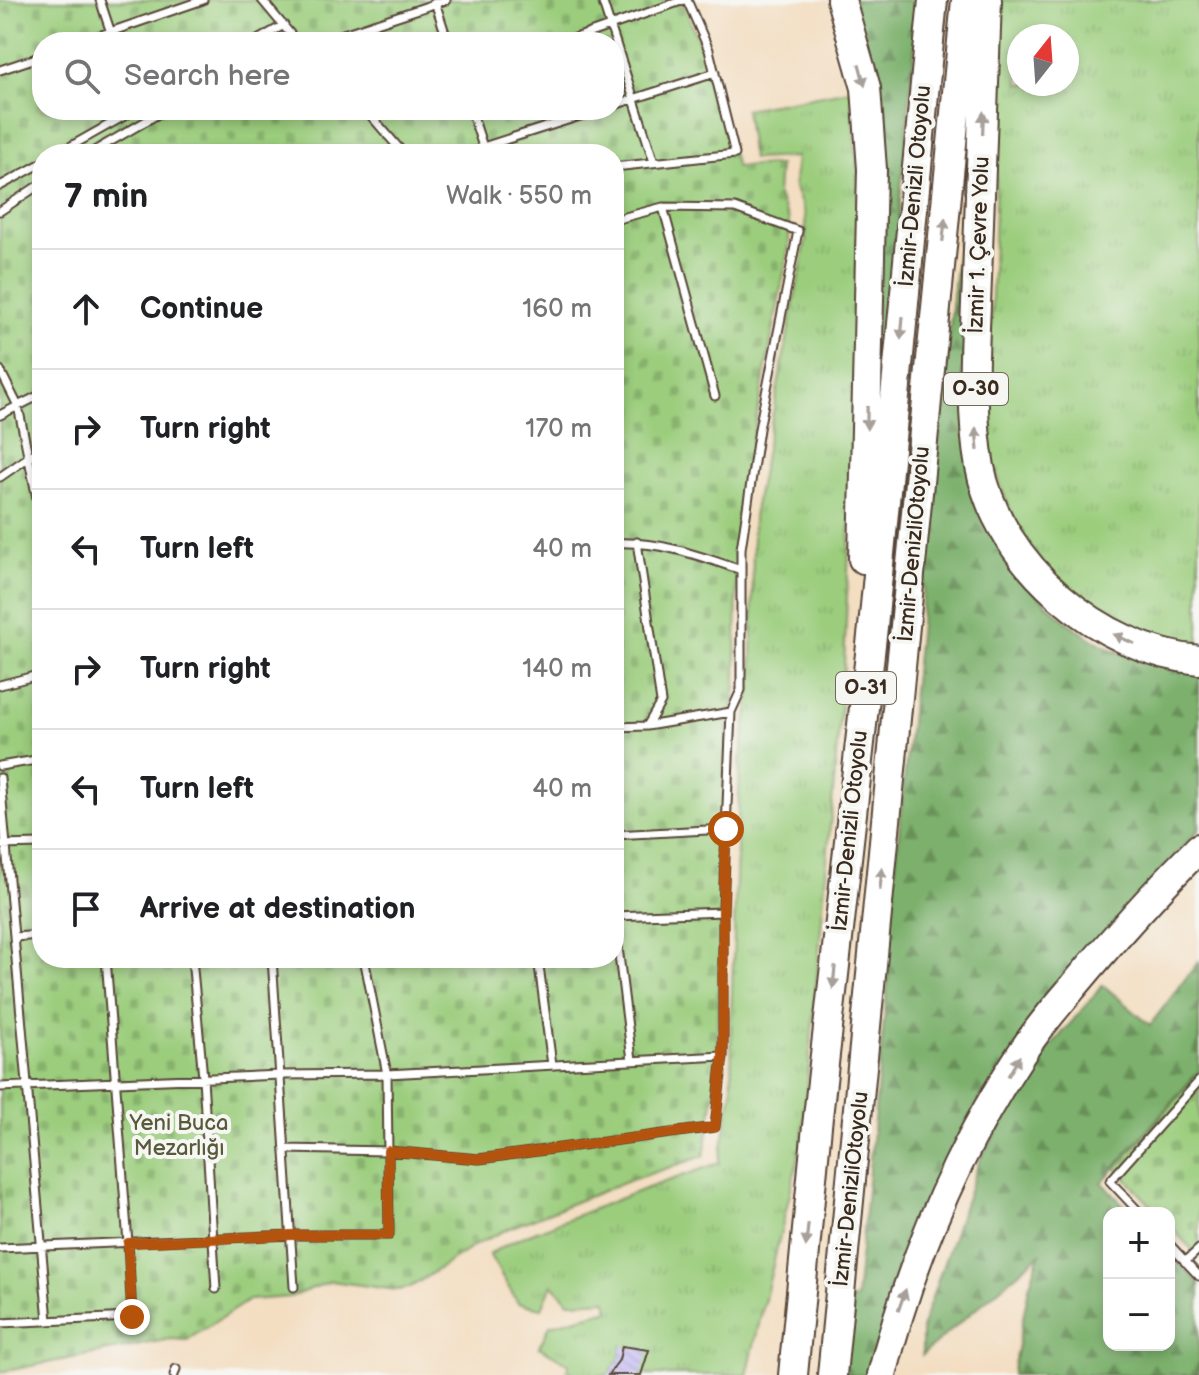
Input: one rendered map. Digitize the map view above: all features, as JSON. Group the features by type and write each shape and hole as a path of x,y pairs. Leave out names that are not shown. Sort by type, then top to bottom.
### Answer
{"highway":[{"path":"841,0 866,88 872,169 865,493 860,623 852,696 855,794"},
{"name":"İzmir-Denizli Otoyolu","path":"793,1375 817,1126 886,503 933,0"},
{"name":"İzmir-DenizliOtoyolu","path":"832,1375 966,0"},
{"name":"İzmir 1. Çevre Yolu","path":"987,0 976,318 975,407 981,470 997,515 1020,555 1064,600 1119,637 1151,650 1199,660"},
{"path":"882,1375 897,1314 925,1233 971,1135 1021,1052 1055,1008 1199,848"}],"lane":[{"path":"100,0 109,32 203,0"},
{"path":"262,0 289,32"},
{"path":"348,32 446,0"},
{"path":"602,0 613,32"},
{"path":"593,32 686,0 709,50 735,154 624,166"},
{"path":"435,2 445,32"},
{"path":"272,32 284,25"},
{"path":"0,70 32,59"},
{"path":"624,63 654,162"},
{"path":"624,102 715,73"},
{"path":"75,144 117,120"},
{"path":"106,144 148,120"},
{"path":"376,120 396,144"},
{"path":"474,120 482,144"},
{"path":"492,144 568,120"},
{"path":"0,186 32,168"},
{"path":"0,211 32,190"},
{"path":"285,1149 388,1151 479,1159 715,1127 723,1056 723,912 731,712 741,690 741,549 759,429 798,231 735,208 663,207 624,217"},
{"path":"663,207 715,396"},
{"path":"0,370 18,406 32,472"},
{"path":"0,415 32,399"},
{"path":"0,477 32,455"},
{"path":"637,542 661,702 647,726"},
{"path":"624,543 684,550 741,570"},
{"path":"0,685 32,677"},
{"path":"624,727 647,726 731,712"},
{"path":"0,766 32,761"},
{"path":"0,778 3,845 48,1321"},
{"path":"624,834 726,829"},
{"path":"3,845 32,844"},
{"path":"624,915 723,912"},
{"path":"14,937 32,936"},
{"path":"0,1323 132,1317 107,968"},
{"path":"193,968 216,1289"},
{"path":"273,968 294,1287"},
{"path":"0,1248 291,1235 389,1235 387,1074 366,968"},
{"path":"539,968 552,1065"},
{"path":"621,968 632,1060"},
{"path":"0,1087 280,1075 387,1074 723,1056"},
{"path":"1134,1207 1110,1181 1199,1081"},
{"path":"1185,1262 1199,1249"},
{"path":"1175,1251 1199,1276"}],"green space":[{"name":"Yeni Buca Mezarlığı","path":"0,0 682,0 708,65 736,167 779,165 777,194 789,221 789,247 737,519 736,685 724,761 716,1085 704,1156 628,1181 507,1229 477,1244 409,1288 397,1290 331,1281 290,1297 249,1300 187,1340 171,1339 0,1372"},
{"path":"853,0 919,0 877,443"},
{"path":"1002,0 1199,0 1199,646 1151,636 1128,626 1075,595 1059,581 1031,547 1010,509 995,468 988,425"},
{"path":"850,90 858,171 855,400 844,669 802,1142 747,1375 641,1375 622,1346 619,1360 608,1375 578,1375 567,1370 569,1364 539,1347 550,1325 609,1310 607,1300 569,1302 552,1284 542,1308 518,1303 489,1254 519,1238 719,1163 732,1092 731,1020 740,763 752,685 753,517 806,240 805,214 794,186 796,157 752,159 745,109"},
{"path":"972,108 991,532 1037,594 1075,628 1120,653 1199,672 1199,830 1131,902 982,1096 937,1174 897,1269 870,1375 844,1375 851,1300 856,1300 889,971 885,970"},
{"path":"1199,961 1199,1071 1102,1182 1125,1207 1103,1207 1103,1351 1175,1351 1175,1258 1199,1283 1199,1375 1012,1375 1029,1287 1040,1254 922,1355 922,1326 980,1159 1041,1058 1103,985 1150,1025"},
{"path":"1199,1074 1199,1257 1175,1231 1175,1207 1152,1207 1116,1168"}],"building":[{"path":"622,1346 649,1350 641,1375 608,1375 619,1360"}],"route":[{"path":"132,1317 128,1243 291,1235 389,1235 388,1151 479,1159 715,1127 723,1056 726,829"}]}
